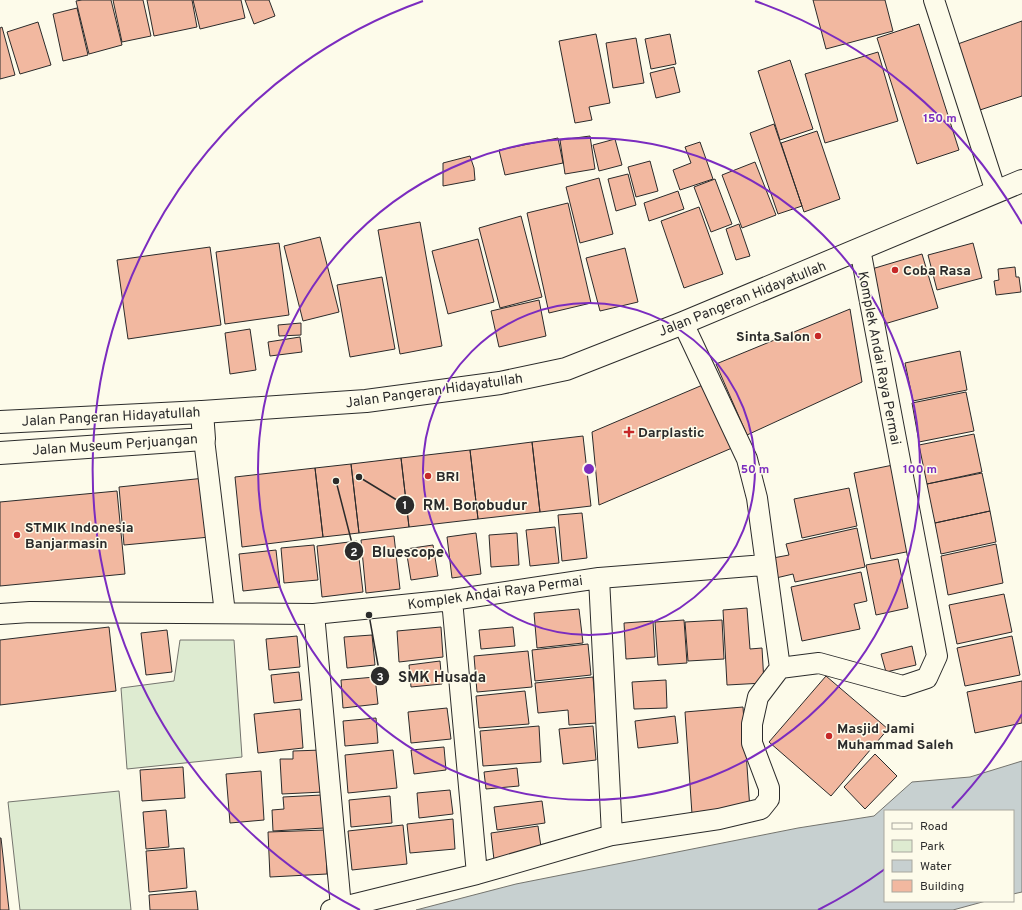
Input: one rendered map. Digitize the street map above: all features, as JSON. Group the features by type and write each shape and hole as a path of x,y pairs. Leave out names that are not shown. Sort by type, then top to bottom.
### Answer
{"main road":[{"name":"Jalan Pangeran Hidayatullah","path":"0,422 202,412 366,401 500,383 566,369 683,324 1022,181"},
{"name":"Jalan Museum Perjuangan","path":"0,453 204,439 202,412"}],"street":[{"path":"934,0 996,192"},
{"name":"Komplek Andai Raya Permai","path":"780,668 820,663 903,686 927,678 937,656 860,249"},
{"path":"314,614 336,909 478,874 612,834 719,819 761,809 769,800 769,788 752,743 752,724 758,697 780,668 757,498 747,459 683,324"},
{"path":"204,439 225,613"},
{"name":"Komplek Andai Raya Permai","path":"0,614 30,612 314,614 452,600 599,578 765,565"},
{"path":"599,578 612,834"},
{"path":"452,600 478,874"}],"green space":[{"path":"180,640 234,640 242,757 127,769 121,688 174,681"},
{"path":"119,791 131,910 20,910 8,802"}],"water":[{"path":"1022,761 1022,892 1014,894 1014,810 884,810 884,902 982,902 953,910 416,910 516,884 798,828 874,816 912,782 970,777"}],"building":[{"path":"111,0 122,45 89,54 76,1"},
{"path":"113,0 143,0 151,36 122,42"},
{"path":"147,0 192,0 197,27 154,36"},
{"path":"193,0 241,0 245,18 200,29"},
{"path":"245,0 269,0 275,16 254,24"},
{"path":"813,0 885,0 893,31 826,49"},
{"path":"77,8 88,55 63,61 53,14"},
{"path":"1022,21 1022,96 977,111 955,45"},
{"path":"38,22 51,65 20,74 7,32"},
{"path":"919,24 959,150 917,164 877,38"},
{"path":"2,27 15,75 0,79 0,28"},
{"path":"596,34 610,103 589,107 592,120 575,123 559,41"},
{"path":"670,34 676,64 651,69 645,39"},
{"path":"636,38 644,83 613,88 606,43"},
{"path":"878,52 898,121 825,143 805,74"},
{"path":"790,60 813,129 780,140 758,71"},
{"path":"674,67 680,92 656,98 650,73"},
{"path":"774,124 802,206 778,214 750,133"},
{"path":"817,131 840,199 804,212 781,143"},
{"path":"590,136 595,169 565,174 560,140"},
{"path":"558,138 563,163 505,175 499,150"},
{"path":"615,139 622,165 599,171 593,145"},
{"path":"700,142 713,179 680,190 673,170 691,163 685,147"},
{"path":"470,156 474,168 475,180 443,186 443,163"},
{"path":"650,161 658,191 636,197 628,167"},
{"path":"755,162 776,215 742,228 722,175"},
{"path":"628,174 636,205 616,211 608,179"},
{"path":"599,178 613,234 580,243 566,187"},
{"path":"715,179 732,224 711,232 694,187"},
{"path":"678,191 684,209 649,221 644,203"},
{"path":"568,203 591,303 549,313 527,213"},
{"path":"699,207 723,274 684,288 661,221"},
{"path":"521,216 542,297 500,308 479,228"},
{"path":"420,222 442,346 400,354 378,230"},
{"path":"739,224 750,256 736,260 726,229"},
{"path":"320,237 339,312 303,321 284,246"},
{"path":"478,239 494,302 448,314 432,251"},
{"path":"279,243 289,315 225,324 216,252"},
{"path":"973,243 982,278 937,290 928,255"},
{"path":"210,247 221,325 128,339 117,260"},
{"path":"625,248 638,302 600,311 586,258"},
{"path":"922,254 938,308 881,325 865,271"},
{"path":"1015,267 1016,277 1019,277 1021,292 996,295 994,281 999,280 998,269"},
{"path":"382,277 395,349 350,357 337,285"},
{"path":"539,300 546,336 499,347 491,311"},
{"path":"850,309 862,382 747,435 716,364"},
{"path":"301,323 301,335 279,336 278,325"},
{"path":"250,329 256,370 230,374 225,333"},
{"path":"300,337 302,352 270,356 268,342"},
{"path":"960,351 967,390 913,401 905,363"},
{"path":"705,384 732,448 599,505 592,432"},
{"path":"966,392 974,431 919,442 912,403"},
{"path":"974,434 982,472 927,484 919,445"},
{"path":"583,436 591,506 540,512 532,442"},
{"path":"532,442 540,512 478,519 470,450"},
{"path":"470,450 478,519 409,527 401,458"},
{"path":"401,458 409,527 359,533 351,464"},
{"path":"351,464 359,533 323,537 315,468"},
{"path":"893,465 911,551 871,559 854,473"},
{"path":"315,468 323,537 242,547 235,477"},
{"path":"982,473 990,511 935,523 927,484"},
{"path":"205,478 210,537 124,545 119,487"},
{"path":"849,488 857,526 802,538 794,499"},
{"path":"117,491 125,574 0,586 0,502"},
{"path":"990,511 996,542 941,554 935,523"},
{"path":"582,513 587,558 562,561 558,515"},
{"path":"555,527 559,563 530,566 526,530"},
{"path":"857,528 865,567 795,582 793,574 776,578 773,558 789,555 786,544"},
{"path":"476,533 481,574 452,578 447,537"},
{"path":"517,533 519,565 491,567 489,535"},
{"path":"394,536 400,589 366,593 361,540"},
{"path":"357,541 363,592 322,597 317,546"},
{"path":"996,544 1003,583 948,595 941,556"},
{"path":"314,545 318,580 284,583 281,548"},
{"path":"433,545 438,576 411,580 406,549"},
{"path":"276,550 280,587 243,591 239,554"},
{"path":"898,559 908,608 876,615 866,565"},
{"path":"861,572 867,601 854,604 860,629 802,641 791,587"},
{"path":"1004,594 1012,632 957,644 949,605"},
{"path":"747,608 750,649 762,648 764,683 727,685 723,610"},
{"path":"579,609 583,643 537,648 534,613"},
{"path":"684,620 687,663 658,665 655,622"},
{"path":"722,620 724,659 688,661 685,622"},
{"path":"653,621 655,657 626,659 624,623"},
{"path":"109,627 116,691 0,705 0,640"},
{"path":"441,627 443,657 399,662 397,631"},
{"path":"513,627 515,646 481,649 479,630"},
{"path":"167,630 172,672 146,675 141,633"},
{"path":"372,635 375,665 347,668 344,637"},
{"path":"297,636 300,667 269,670 266,639"},
{"path":"1012,636 1020,675 965,686 957,648"},
{"path":"588,644 591,675 535,681 532,650"},
{"path":"912,646 916,665 886,672 881,654"},
{"path":"528,651 532,687 477,692 474,656"},
{"path":"440,661 442,684 411,687 409,665"},
{"path":"299,672 302,700 274,703 271,675"},
{"name":"Masjid Jami Muhammad Saleh","path":"826,676 888,729 831,796 769,742"},
{"path":"375,677 378,704 343,708 341,680"},
{"path":"593,677 597,723 569,725 568,710 538,713 535,683"},
{"path":"666,680 667,708 634,709 632,682"},
{"path":"1022,681 1022,723 975,733 967,692"},
{"path":"525,691 529,724 479,728 476,696"},
{"path":"743,707 750,810 692,814 685,712"},
{"path":"447,708 451,739 411,743 408,712"},
{"path":"300,709 303,748 258,753 254,714"},
{"path":"675,716 678,743 638,748 635,721"},
{"path":"376,718 378,743 345,746 343,721"},
{"path":"539,726 541,762 483,766 480,731"},
{"path":"593,726 596,760 563,764 559,729"},
{"path":"444,747 446,770 414,774 411,750"},
{"path":"322,750 323,792 282,794 280,759 293,759 293,751"},
{"path":"393,750 397,788 348,793 345,755"},
{"path":"875,754 897,776 865,809 844,787"},
{"path":"183,767 185,798 142,801 140,770"},
{"path":"517,768 519,786 486,789 484,772"},
{"path":"261,771 264,820 230,823 226,774"},
{"path":"450,790 453,814 419,818 417,793"},
{"path":"322,795 324,828 273,831 272,810 284,809 283,797"},
{"path":"390,796 392,823 351,827 349,800"},
{"path":"542,801 545,823 497,830 494,807"},
{"path":"166,810 169,847 146,849 143,812"},
{"path":"453,819 455,849 410,853 407,824"},
{"path":"403,825 407,864 352,870 348,831"},
{"path":"538,826 542,854 494,860 491,833"},
{"path":"325,830 327,874 270,877 268,832"},
{"path":"1,838 9,910 0,910"},
{"path":"184,848 187,888 149,892 146,851"},
{"path":"196,891 198,910 150,910 149,895"}],"place":[{"name":"Coba Rasa","path":"895,270"},
{"name":"Sinta Salon","path":"818,336"},
{"name":"Darplastic","path":"629,432"},
{"name":"BRI","path":"428,476"},
{"name":"RM. Borobudur","path":"359,477"},
{"name":"Bluescope","path":"336,481"},
{"name":"STMIK Indonesia Banjarmasin","path":"17,535"},
{"name":"SMK Husada","path":"369,615"},
{"name":"Masjid Jami Muhammad Saleh","path":"829,736"}]}
